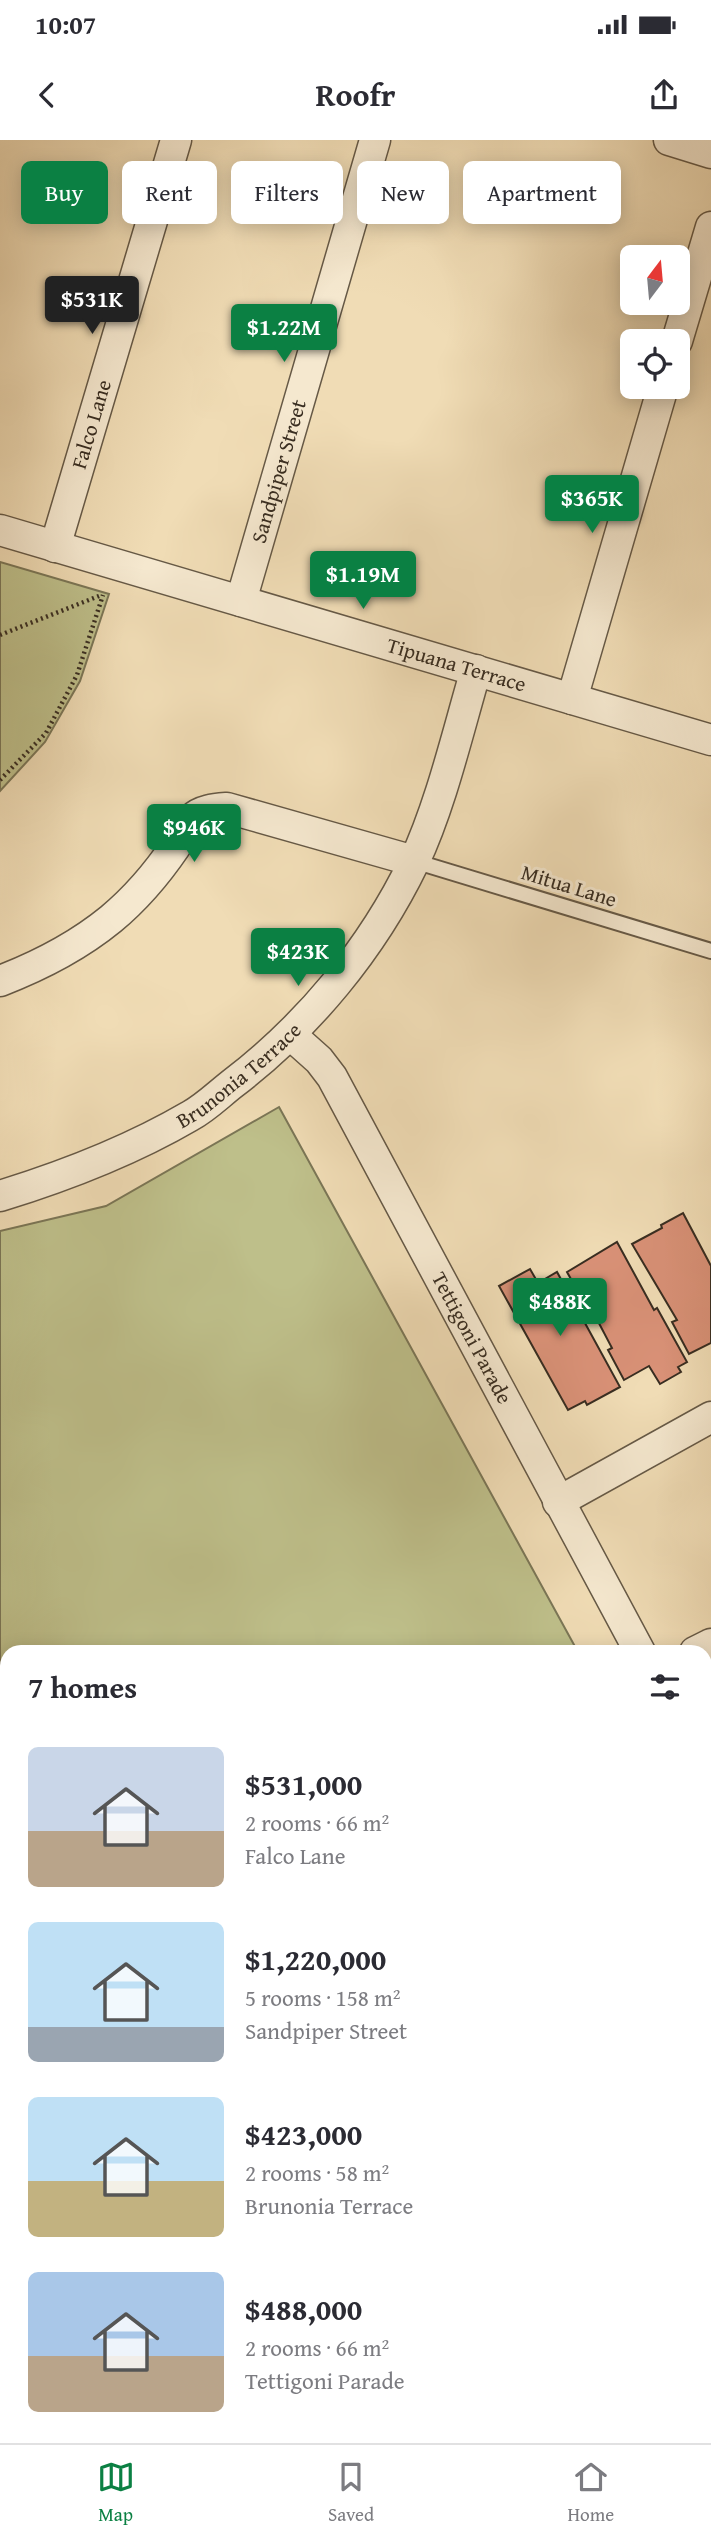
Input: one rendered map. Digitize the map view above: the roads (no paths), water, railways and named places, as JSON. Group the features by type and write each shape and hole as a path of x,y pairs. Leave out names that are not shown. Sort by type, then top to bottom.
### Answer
{"street":[{"name":"Falco Lane","path":"55,547 176,140"},
{"name":"Sandpiper Street","path":"241,601 375,140"},
{"path":"668,140 711,153"},
{"path":"681,329 711,227"},
{"path":"572,699 660,399"},
{"name":"Tipuana Terrace","path":"0,530 711,740"},
{"name":"Brunonia Terrace","path":"0,1196 57,1178 133,1145 192,1115 292,1035 354,961 377,927 414,861 429,824 475,670"},
{"path":"0,982 34,968 70,948 112,918 153,876 175,848 192,819 209,810 227,808 414,861"},
{"name":"Tettigoni Parade","path":"292,1035 319,1060 332,1077 636,1645"},
{"path":"558,1502 711,1418"}],"lane":[{"name":"Mitua Lane","path":"414,861 711,951"}]}
